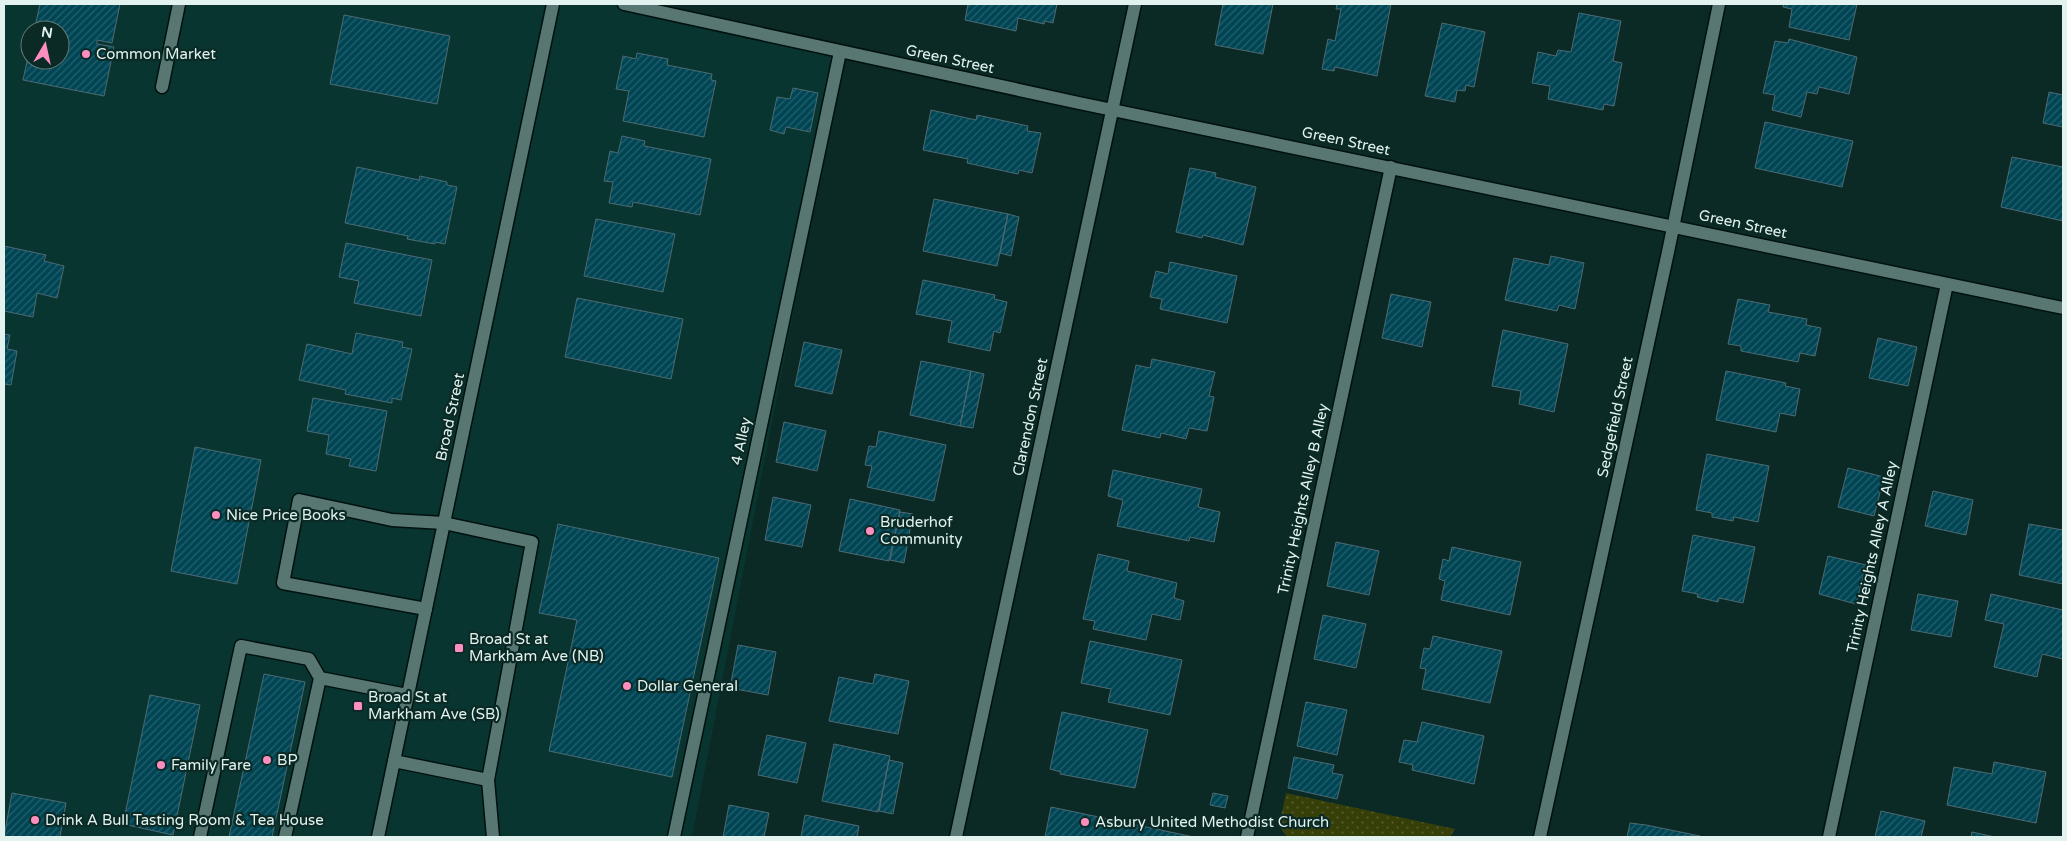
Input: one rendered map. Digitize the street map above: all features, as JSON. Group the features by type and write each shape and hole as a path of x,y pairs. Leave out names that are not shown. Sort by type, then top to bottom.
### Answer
{"street":[{"path":"162,88 179,4"},
{"name":"Broad Street","path":"378,837 553,4"},
{"name":"Green Street","path":"624,4 1112,110 2063,308"},
{"name":"Clarendon Street","path":"956,837 1135,4"},
{"name":"Sedgefield Street","path":"1540,837 1673,226 1719,4"},
{"name":"4 Alley","path":"674,837 840,52"},
{"name":"Trinity Heights Alley B Alley","path":"1247,837 1391,167"},
{"name":"Trinity Heights Alley A Alley","path":"1829,837 1947,284"},
{"path":"426,609 283,583 299,500 392,520 444,523 532,542 488,780 493,837"},
{"path":"200,837 241,646 309,659 320,678 285,837"},
{"path":"320,678 407,695"},
{"path":"394,761 488,780"}],"shaded area":[{"path":"4,4 633,4 844,49 692,837 4,837"}],"green space":[{"path":"1286,793 1455,829 1450,837 1287,837 1279,826"}],"building":[{"name":"Common Market","path":"40,4 120,4 112,43 97,40 97,44 114,47 104,96 23,80 25,70 70,70 70,20 37,20"},
{"path":"968,4 1057,4 1053,23 1045,21 1044,24 1018,18 1016,31 965,20"},
{"path":"1223,4 1273,4 1263,54 1215,45"},
{"path":"1337,4 1391,4 1377,76 1335,67 1334,71 1322,69 1328,39 1335,41 1341,9 1336,9"},
{"path":"1784,4 1857,4 1849,40 1789,27 1792,9 1783,7"},
{"path":"1579,13 1621,21 1613,61 1622,63 1614,106 1604,104 1603,110 1548,99 1550,86 1532,83 1538,52 1556,56 1558,50 1571,52"},
{"path":"344,15 450,36 437,104 330,84"},
{"path":"1442,23 1485,32 1474,87 1466,85 1465,91 1457,90 1455,102 1425,96"},
{"path":"1789,39 1857,57 1849,94 1819,87 1817,94 1807,92 1801,117 1772,110 1775,95 1763,93 1775,41 1788,43"},
{"path":"637,53 668,59 667,65 712,74 711,80 716,81 704,137 623,121 629,91 616,89 623,56 636,59"},
{"path":"793,88 818,93 810,132 786,127 784,134 770,130 777,97 790,99"},
{"path":"2049,92 2063,95 2063,127 2043,123"},
{"path":"931,110 976,120 977,115 1028,126 1027,131 1041,133 1032,173 1019,170 1018,174 967,163 968,159 923,150"},
{"path":"1765,122 1853,141 1842,187 1755,168"},
{"path":"622,136 645,141 644,146 711,159 700,215 633,202 632,207 609,203 613,182 604,181 610,151 618,153"},
{"path":"2012,157 2063,167 2063,221 2001,207"},
{"path":"357,167 419,180 420,176 447,182 447,185 457,187 445,244 407,239 408,236 345,223"},
{"path":"1190,168 1216,173 1215,177 1256,187 1243,245 1203,235 1202,238 1176,232"},
{"path":"934,199 1008,214 997,266 923,251"},
{"path":"1008,214 1019,217 1011,256 1000,253"},
{"path":"596,219 675,234 663,292 584,276"},
{"path":"346,243 432,260 421,316 354,303 359,281 339,277"},
{"path":"4,246 46,255 44,261 64,266 57,298 37,293 33,317 4,311"},
{"path":"1551,256 1584,263 1575,309 1559,305 1557,311 1505,300 1514,258 1549,265"},
{"path":"1170,262 1237,276 1227,323 1160,309 1162,299 1150,297 1156,271 1168,274"},
{"path":"923,280 995,295 994,299 1007,302 1000,333 994,331 990,351 948,342 952,321 916,314"},
{"path":"1391,294 1431,302 1422,347 1382,338"},
{"path":"577,298 683,319 671,379 565,357"},
{"path":"1738,299 1770,305 1768,312 1807,319 1806,325 1821,328 1815,356 1800,353 1798,362 1741,351 1741,346 1728,344"},
{"path":"1503,330 1568,344 1554,412 1519,404 1521,391 1492,386"},
{"path":"356,333 403,342 402,347 412,349 401,400 392,398 392,403 345,394 346,390 299,380 307,344 352,354"},
{"path":"4,334 10,335 7,349 17,351 11,385 4,384"},
{"path":"1878,338 1917,347 1908,386 1869,378"},
{"path":"804,342 842,350 832,394 795,386"},
{"path":"1152,359 1215,372 1209,396 1214,397 1207,431 1189,428 1186,439 1161,433 1160,438 1122,430 1136,365 1150,368"},
{"path":"921,361 971,371 960,426 910,415"},
{"path":"971,371 984,374 973,428 960,426"},
{"path":"1726,371 1786,383 1785,386 1800,389 1795,416 1780,413 1776,432 1716,420"},
{"path":"313,398 387,411 376,471 349,466 351,459 326,454 329,435 307,431"},
{"path":"784,422 826,431 817,471 776,462"},
{"path":"879,431 946,445 934,501 867,487 872,466 865,465 869,446 876,447"},
{"name":"Nice Price Books","path":"195,447 261,460 237,584 171,571"},
{"path":"1707,454 1769,466 1758,522 1734,517 1733,521 1712,517 1712,513 1696,510"},
{"path":"1848,468 1884,477 1874,516 1838,507"},
{"path":"1113,470 1202,489 1198,507 1220,512 1214,542 1190,537 1189,541 1117,526 1123,500 1108,496"},
{"path":"1933,491 1973,500 1966,535 1925,526"},
{"path":"773,497 811,505 802,547 765,540"},
{"name":"Bruderhof Community","path":"850,499 900,510 889,561 839,551"},
{"path":"900,512 913,514 904,563 890,560"},
{"name":"Dollar General","path":"558,524 719,558 672,777 549,751 577,620 539,613"},
{"path":"2029,524 2063,530 2063,584 2019,575"},
{"path":"1693,535 1755,547 1743,603 1719,598 1718,602 1697,597 1698,594 1682,591"},
{"path":"1336,542 1379,551 1369,595 1327,586"},
{"path":"1452,547 1521,562 1510,615 1441,600 1445,581 1439,579 1443,559 1449,561"},
{"path":"1098,554 1129,561 1127,571 1177,583 1174,598 1184,601 1180,620 1152,614 1146,640 1093,629 1095,621 1083,619"},
{"path":"1828,556 1866,565 1856,604 1819,594"},
{"path":"1918,594 1958,601 1951,637 1911,630"},
{"path":"1991,594 2063,610 2063,659 2042,654 2037,677 1994,667 2004,624 1985,620"},
{"path":"1323,615 1366,624 1356,668 1314,659"},
{"path":"1433,636 1502,651 1490,703 1422,689 1426,669 1420,668 1424,648 1430,649"},
{"path":"1090,641 1182,660 1170,715 1108,702 1111,689 1081,683"},
{"path":"738,645 776,652 768,695 730,688"},
{"name":"BP","path":"264,674 305,682 272,837 229,837"},
{"path":"875,674 909,681 898,734 829,721 839,677 873,684"},
{"name":"Family Fare","path":"150,695 200,705 173,835 123,824"},
{"path":"1306,702 1347,710 1337,755 1297,746"},
{"path":"1062,712 1148,730 1135,788 1060,774 1061,772 1050,769"},
{"path":"1422,722 1484,736 1474,784 1412,770 1413,765 1399,762 1404,740 1417,742"},
{"path":"767,735 806,743 797,783 758,775"},
{"path":"834,744 890,756 878,812 822,801"},
{"path":"1294,757 1334,765 1332,773 1343,775 1337,799 1288,788"},
{"path":"889,760 903,763 893,814 879,811"},
{"path":"1994,762 2046,772 2036,823 1947,805 1954,767 1992,774"},
{"name":"Drink A Bull Tasting Room & Tea House","path":"12,793 66,803 60,837 4,837"},
{"path":"1213,793 1228,796 1225,808 1210,805"},
{"path":"729,805 769,813 764,837 723,837"},
{"name":"Asbury United Methodist Church","path":"1051,807 1194,837 1045,837"},
{"path":"1881,811 1925,821 1921,837 1875,837"},
{"path":"805,815 859,826 857,837 801,837"},
{"path":"1630,823 1646,825 1700,836 1627,837"},
{"path":"1972,832 1995,837 1971,837"}],"place":[{"name":"Common Market","path":"86,54"},
{"name":"Nice Price Books","path":"216,515"},
{"name":"Bruderhof Community","path":"870,531"},
{"name":"Broad St at Markham Ave (NB)","path":"459,648"},
{"name":"Dollar General","path":"627,686"},
{"name":"Broad St at Markham Ave (SB)","path":"358,706"},
{"name":"BP","path":"267,760"},
{"name":"Family Fare","path":"161,765"},
{"name":"Drink A Bull Tasting Room & Tea House","path":"35,820"},
{"name":"Asbury United Methodist Church","path":"1085,822"}]}
